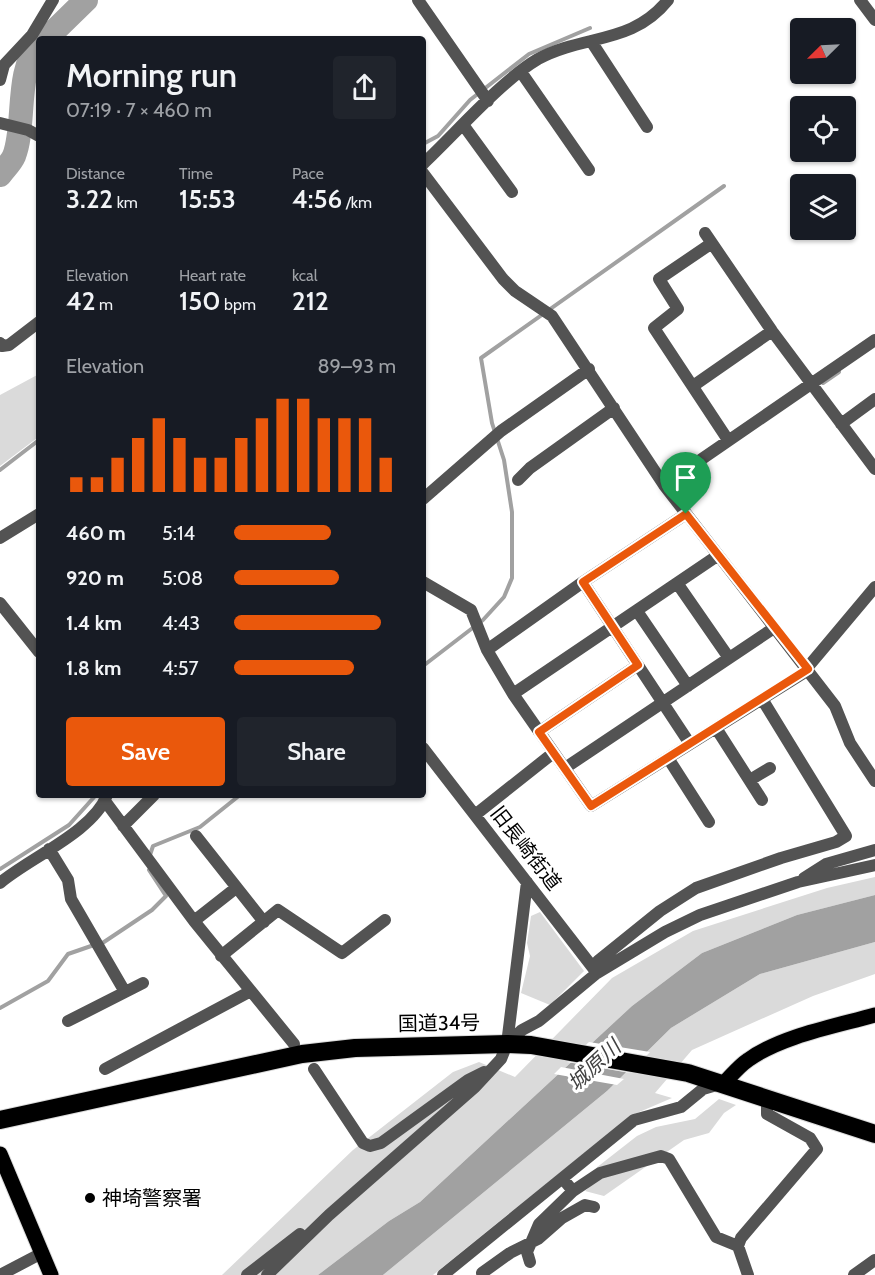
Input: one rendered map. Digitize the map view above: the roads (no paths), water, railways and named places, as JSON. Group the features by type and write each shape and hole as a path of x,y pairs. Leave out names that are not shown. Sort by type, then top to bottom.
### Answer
{"highway":[{"name":"国道34号","path":"0,1119 302,1054 355,1048 507,1044 531,1045 688,1073 875,1134"}],"main road":[{"path":"724,1083 748,1060 779,1045 813,1032 875,1015"},
{"path":"0,1154 51,1275"}],"street":[{"path":"0,80 4,65 32,35 53,0"},
{"path":"418,0 488,101"},
{"path":"426,161 488,101 538,59 641,26 656,15 668,0"},
{"path":"860,0 875,20"},
{"path":"591,41 647,127"},
{"path":"521,72 590,170"},
{"path":"6,124 34,133"},
{"path":"464,126 512,192"},
{"path":"426,177 502,279 515,291 548,312 589,369 664,485 835,706 850,743 875,781"},
{"path":"728,440 654,328 678,309 659,279 709,238 772,331 875,469"},
{"path":"0,343 2,346 9,345 36,324"},
{"path":"693,386 772,331"},
{"path":"664,485 875,340"},
{"path":"426,496 501,431 589,369"},
{"path":"841,424 875,399"},
{"path":"518,480 530,468 614,408"},
{"path":"487,650 583,582 686,514"},
{"path":"0,538 36,516"},
{"path":"513,694 717,556"},
{"path":"583,582 690,744"},
{"path":"677,583 729,658"},
{"path":"426,584 471,610 487,650 513,694 552,754 566,768 591,806 808,669 875,587"},
{"path":"0,603 36,648"},
{"path":"637,611 688,686"},
{"path":"566,768 774,628"},
{"path":"539,732 638,665"},
{"path":"597,972 598,961 660,911 696,888 781,858 836,842 846,836 762,699"},
{"path":"716,728 762,800"},
{"name":"旧長崎街道","path":"426,752 597,972"},
{"path":"475,814 552,754"},
{"path":"668,758 710,822"},
{"path":"750,780 770,768"},
{"path":"0,883 87,820 106,798 123,826 194,921 249,992 294,1044"},
{"path":"123,826 151,798"},
{"path":"196,836 264,922"},
{"path":"49,849 68,880 71,899 124,992"},
{"path":"798,882 826,864 875,850"},
{"path":"267,1275 328,1215 496,1065 507,1044 522,1030 539,1021 597,972 665,932 700,915 798,882 875,865"},
{"path":"507,1044 527,882"},
{"path":"194,921 236,888"},
{"path":"221,956 278,910 342,953 385,920"},
{"path":"68,1021 143,983"},
{"path":"105,1069 249,992"},
{"path":"314,1070 363,1143 370,1146 381,1143 468,1080 496,1065"},
{"path":"443,1275 634,1120 681,1107 703,1089 724,1083"},
{"path":"748,1275 738,1246 741,1239 817,1149 810,1138 767,1114 767,1097"},
{"path":"530,1262 526,1252 539,1224 573,1191 600,1173 661,1156 669,1159 716,1237 738,1246"},
{"path":"563,1179 573,1191"},
{"path":"482,1274 585,1205 594,1207"},
{"path":"247,1275 328,1215"},
{"path":"0,1275 42,1253"},
{"path":"854,1275 875,1260"}],"water":[{"name":"城原川","path":"875,895 875,942 760,974 671,1028 607,1091 383,1275 318,1275 389,1221 420,1202 632,1006 702,953 797,915"}],"waterway":[{"path":"49,36 86,0"},
{"path":"426,142 438,136 470,100 529,54 590,28"},
{"path":"0,175 14,156 18,144 24,83 27,69 36,50"},
{"path":"426,664 483,620 504,597 512,578 512,512 504,460 492,423 481,358 724,186"},
{"path":"823,383 839,372"},
{"path":"0,470 36,442"},
{"path":"0,869 69,825 93,798"},
{"path":"150,855 153,846 200,827 236,798"},
{"path":"101,944 152,910 166,896 149,870"},
{"path":"0,1008 48,981 68,954 94,945"}],"place":[{"name":"神埼警察署","path":"90,1198"}]}
